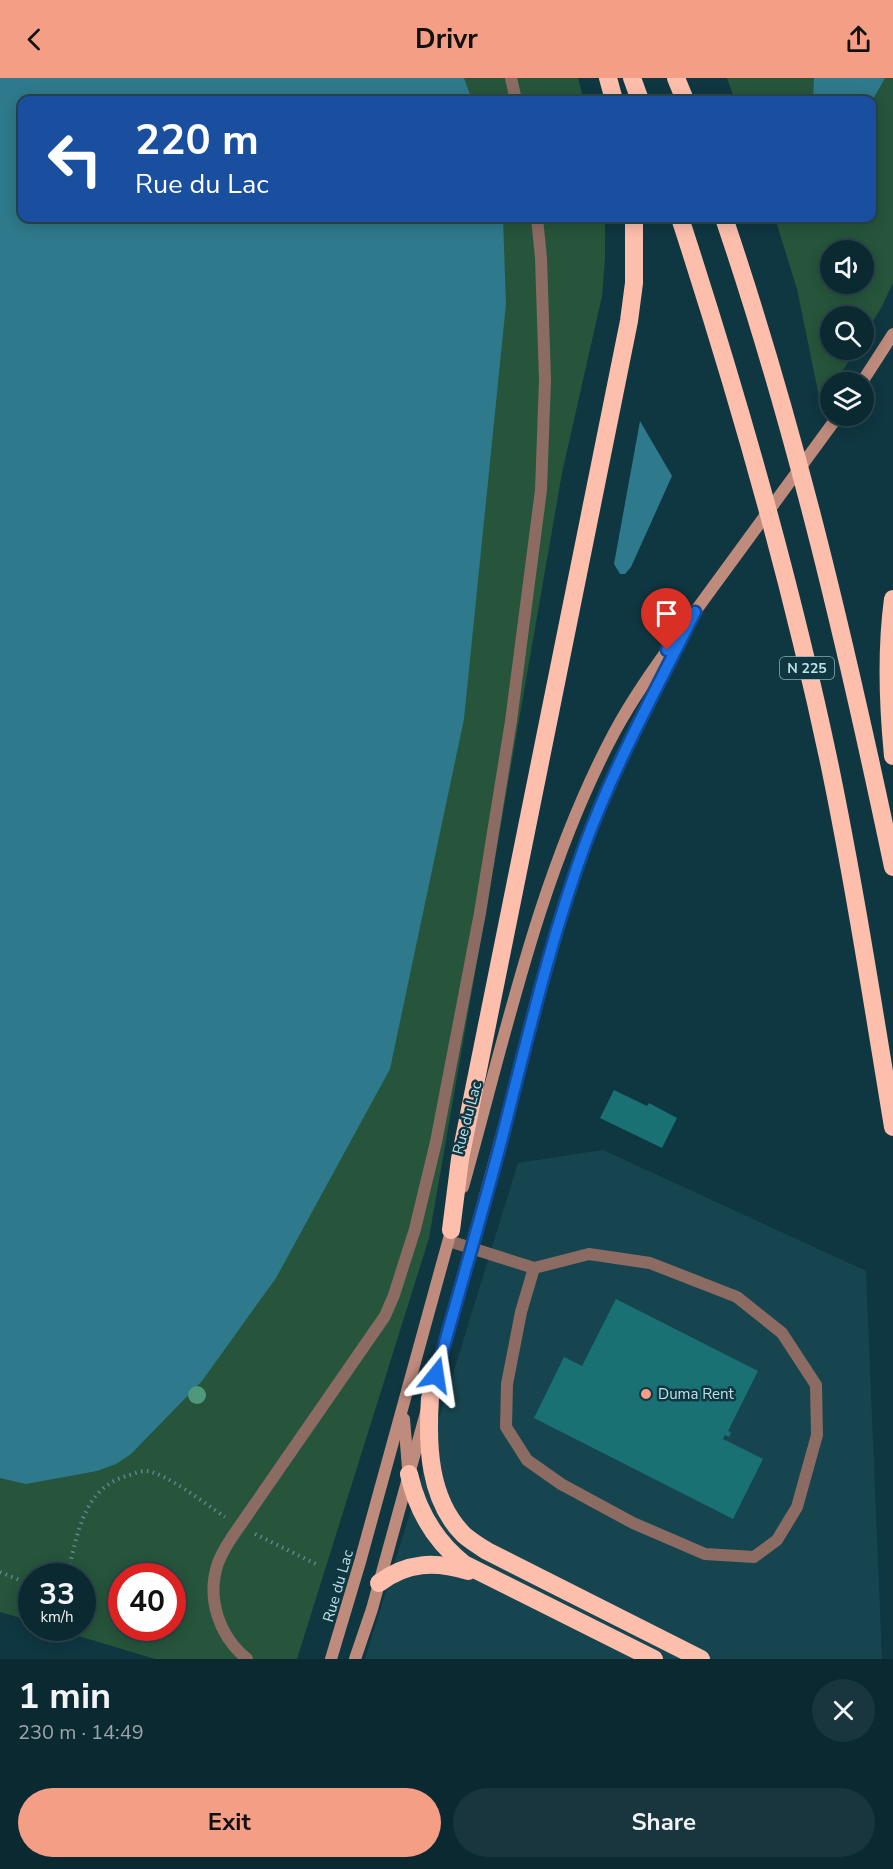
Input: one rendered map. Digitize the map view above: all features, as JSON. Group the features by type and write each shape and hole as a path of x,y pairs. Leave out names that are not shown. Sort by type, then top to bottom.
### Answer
{"highway":[{"path":"608,78 613,96"},
{"path":"632,78 639,96"},
{"path":"676,78 684,96"},
{"path":"682,78 685,96"},
{"path":"450,1236 462,1151 629,321 634,283 634,222"},
{"name":"N 225","path":"681,222 757,470 818,713 853,883 893,1127"},
{"name":"N 225","path":"725,222 759,326 805,487 861,717 893,867"},
{"path":"893,600 889,649 889,701 893,756"},
{"path":"430,1398 429,1440 435,1480 447,1511 464,1535 487,1551 701,1659"},
{"path":"409,1474 415,1497 424,1516 443,1545 464,1564 654,1659"},
{"path":"379,1583 404,1569 430,1564 451,1566 501,1583"}],"street":[{"path":"511,78 515,96"},
{"path":"247,1659 233,1646 218,1618 213,1600 213,1586 218,1563 238,1527 385,1316 415,1229 436,1142 495,824 516,685 541,489 545,380 541,258 537,222"},
{"path":"885,345 893,327"},
{"path":"868,372 893,334"},
{"name":"Rue du Lac","path":"331,1659 405,1403 534,933 570,828 591,780 625,714 653,669 831,426"},
{"name":"Rue du Lac","path":"355,1659 379,1583 541,986 579,861 628,744 695,612"},
{"path":"450,1236 471,1249 534,1268 589,1254 651,1263 737,1297 782,1333 816,1385 817,1435 797,1507 777,1540 754,1557 705,1554 633,1522 561,1484 527,1460 506,1427 507,1384 521,1312 534,1268"},
{"path":"405,1403 405,1440 409,1474"}],"path":[{"path":"71,1563 85,1511 92,1498 119,1478 146,1471 176,1483 238,1527 316,1564"},
{"path":"0,1572 18,1579"}],"shaded area":[{"path":"0,78 464,78 471,96 18,96 18,222 503,222 506,304 464,719 390,1069 276,1278 202,1381 131,1454 116,1464 97,1471 26,1484 0,1478"},
{"path":"814,78 885,78 875,96 813,96"},
{"path":"640,421 672,476 631,567 625,574 620,574 614,564"},
{"path":"603,1150 866,1271 882,1659 365,1659 518,1163"}],"green space":[{"path":"0,78 578,78 583,96 18,96 18,222 605,222 602,296 562,473 429,1238 297,1659 155,1659 95,1641 96,1563 18,1563 18,1617 0,1612"},
{"path":"727,78 893,78 893,283 874,320 874,306 820,306 820,360 849,360 842,372 820,372 820,401 797,289 776,222 876,222 876,96 734,96"}],"building":[{"path":"614,1090 647,1106 649,1103 677,1118 662,1148 600,1118"},
{"name":"Duma Rent","path":"616,1299 758,1371 728,1431 731,1432 729,1437 725,1435 723,1439 763,1459 733,1519 534,1418 564,1357 582,1366"}],"place":[{"name":"Duma Rent","path":"646,1394"}],"route":[{"path":"436,1375 541,986 586,841 628,744 695,612 667,650"}]}
